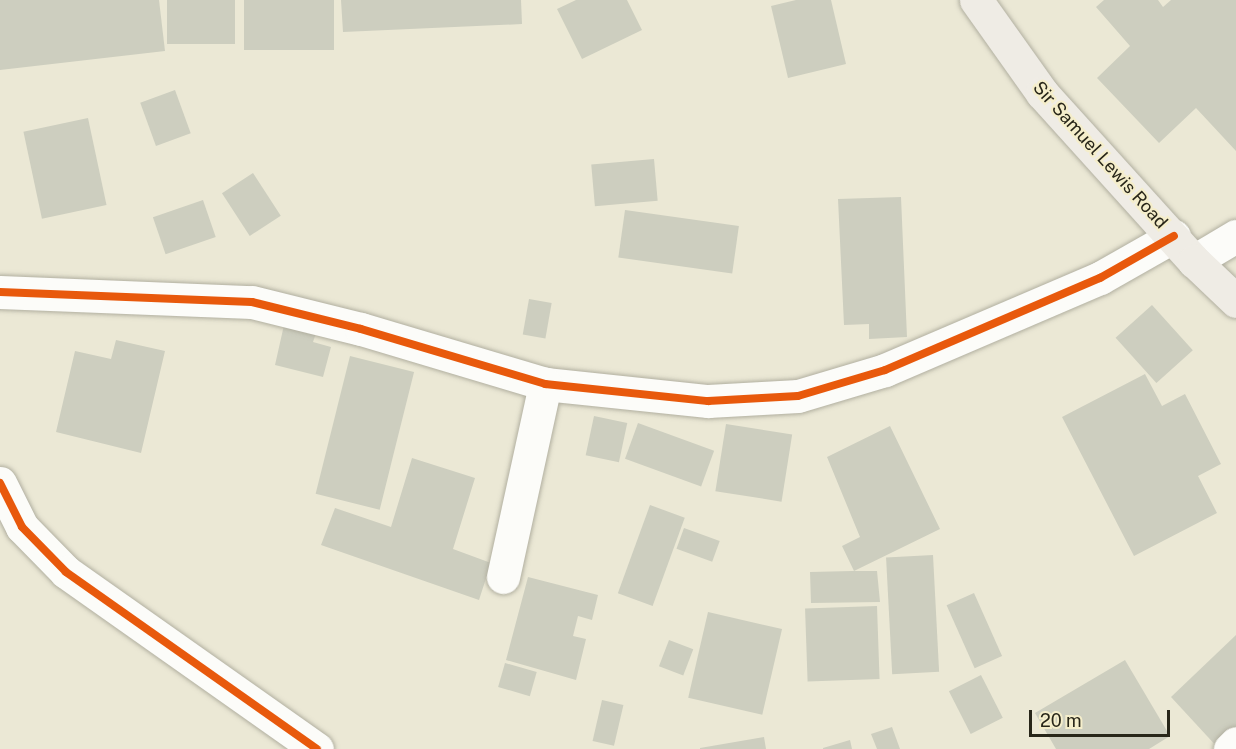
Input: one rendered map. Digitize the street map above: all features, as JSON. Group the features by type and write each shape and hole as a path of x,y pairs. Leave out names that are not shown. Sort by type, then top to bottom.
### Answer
{"main road":[{"name":"Sir Samuel Lewis Road","path":"976,0 1042,93 1184,249 1236,301"}],"street":[{"path":"0,292 252,302 361,329 545,384 708,401 798,396 896,365 1100,278 1184,249 1236,236"},
{"path":"503,577 545,384"},
{"path":"0,483 22,527 66,573 317,749"},
{"path":"1230,749 1236,744"}],"building":[{"path":"0,0 159,0 165,51 0,70"},
{"path":"167,0 235,0 235,44 167,44"},
{"path":"244,0 334,0 334,50 244,50"},
{"path":"341,0 521,0 522,24 343,32"},
{"path":"576,0 627,0 642,30 582,59 557,9"},
{"path":"796,0 831,0 846,64 788,78 771,6"},
{"path":"1104,0 1158,0 1163,7 1171,0 1236,0 1236,151 1196,108 1159,143 1097,78 1130,46 1096,7"},
{"path":"175,90 191,133 156,146 140,103"},
{"path":"88,118 107,205 42,219 23,132"},
{"path":"654,159 658,201 595,206 591,164"},
{"path":"253,173 281,216 250,236 222,193"},
{"path":"901,197 907,337 869,339 869,324 844,325 838,199"},
{"path":"203,200 216,237 166,254 153,217"},
{"path":"625,210 739,226 732,274 618,258"},
{"path":"529,299 552,303 545,338 523,334"},
{"path":"1152,305 1193,350 1156,383 1116,338"},
{"path":"284,325 316,333 313,342 331,347 323,377 275,365"},
{"path":"116,340 165,351 141,453 56,432 75,351 111,359"},
{"path":"350,356 414,372 380,510 316,494"},
{"path":"1145,374 1162,406 1185,394 1221,464 1198,476 1217,513 1134,556 1062,417"},
{"path":"594,416 627,423 619,462 586,455"},
{"path":"638,423 714,451 701,486 625,459"},
{"path":"726,424 792,434 782,502 715,491"},
{"path":"890,426 940,529 854,571 842,546 860,537 827,457"},
{"path":"412,458 475,478 453,549 491,563 479,600 321,545 335,508 391,527"},
{"path":"650,505 685,518 653,606 618,593"},
{"path":"684,528 720,541 712,562 676,549"},
{"path":"933,555 939,672 892,674 886,557"},
{"path":"877,571 880,602 811,603 810,572"},
{"path":"528,577 598,595 592,620 578,616 573,636 586,639 576,680 506,660"},
{"path":"974,593 1002,656 975,668 947,605"},
{"path":"877,606 880,679 808,681 805,609"},
{"path":"708,612 782,629 762,715 688,698"},
{"path":"1236,635 1236,734 1219,749 1171,697"},
{"path":"669,640 693,649 683,675 659,666"},
{"path":"1125,660 1170,736 1149,749 1056,749 1035,713"},
{"path":"505,663 537,672 530,696 498,687"},
{"path":"981,675 1003,718 971,734 949,691"},
{"path":"602,700 623,705 614,746 593,741"},
{"path":"892,727 900,749 877,749 871,734"},
{"path":"764,737 766,749 700,749 700,748"},
{"path":"850,740 852,749 823,749 823,748"}],"cycle path":[{"path":"0,292 252,302 361,329 545,384 708,401 798,396 885,370 1100,278 1174,236"},
{"path":"0,483 22,527 66,572 317,749"}]}
